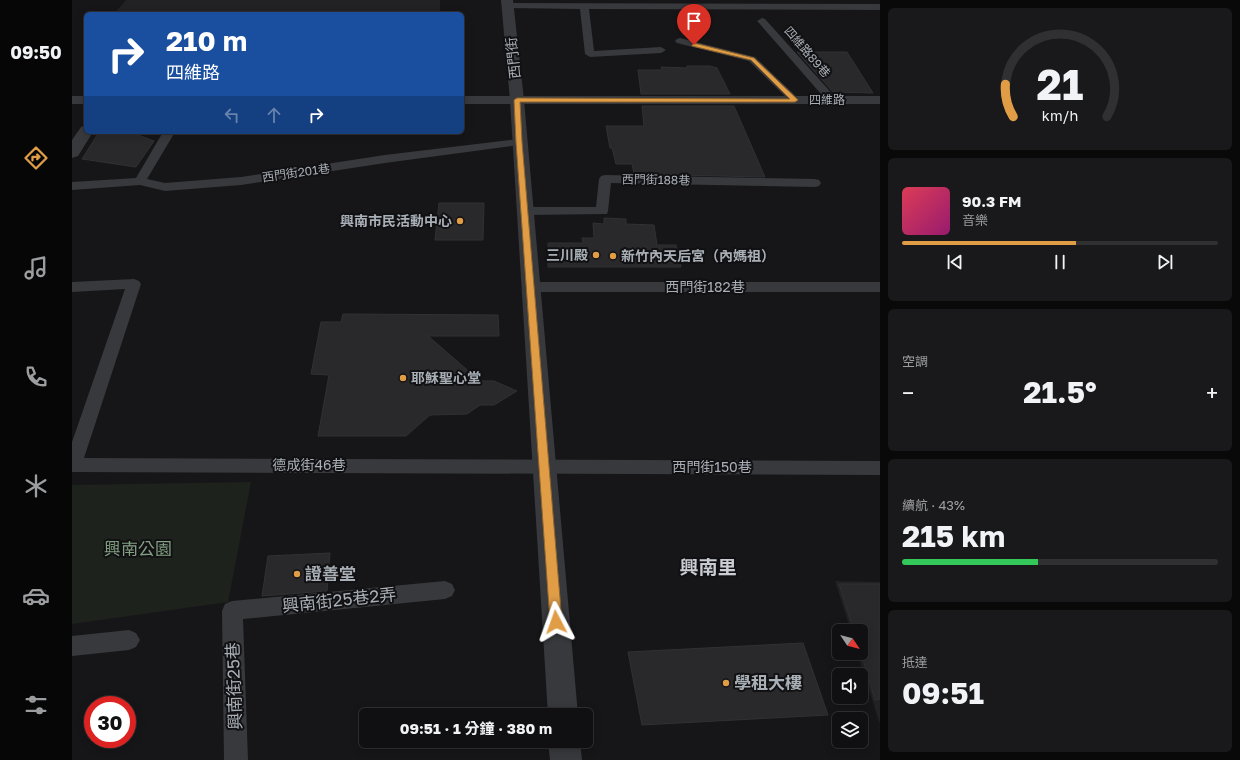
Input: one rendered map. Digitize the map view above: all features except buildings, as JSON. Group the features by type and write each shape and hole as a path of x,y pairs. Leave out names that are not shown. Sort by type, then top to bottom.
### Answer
{"street":[{"name":"西門街","path":"507,3 517,100 524,211 545,466 562,708"},
{"path":"72,100 84,100"},
{"name":"四維路","path":"464,100 880,100"},
{"path":"72,153 84,133"},
{"path":"565,748 566,760"}],"lane":[{"path":"507,3 584,6 880,7"},
{"path":"584,6 590,54 661,50"},
{"name":"四維路89巷","path":"762,21 832,100"},
{"path":"680,41 752,59 795,100"},
{"path":"140,181 168,134"},
{"name":"西門街201巷","path":"72,186 140,181 165,186 241,181 385,159 519,142"},
{"name":"西門街188巷","path":"524,211 602,211 605,179 816,183"},
{"name":"德成街46巷","path":"72,287 134,284 73,465 545,466"},
{"name":"西門街182巷","path":"531,287 880,287"},
{"name":"西門街150巷","path":"545,466 880,468"},
{"name":"興南街25巷2弄","path":"232,611 445,590"},
{"name":"興南街25巷","path":"232,611 236,760"},
{"path":"72,646 129,640"}],"shaded area":[{"path":"126,0 440,0 440,12 116,12"},
{"path":"835,581 880,582 880,724 868,687 868,668 862,668 859,660 868,660 868,624 849,624"}],"green space":[{"name":"興南公園","path":"251,482 228,602 72,624 72,485"}],"place":[{"name":"興南市民活動中心","path":"460,221"},
{"name":"三川殿","path":"596,255"},
{"name":"新竹內天后宮（內媽祖）","path":"613,256"},
{"name":"耶穌聖心堂","path":"403,378"},
{"name":"證善堂","path":"297,574"},
{"name":"學租大樓","path":"726,683"}],"district":[{"name":"興南里","path":"708,567"}],"route":[{"path":"556,622 517,100 795,100 752,59 694,45"}]}
